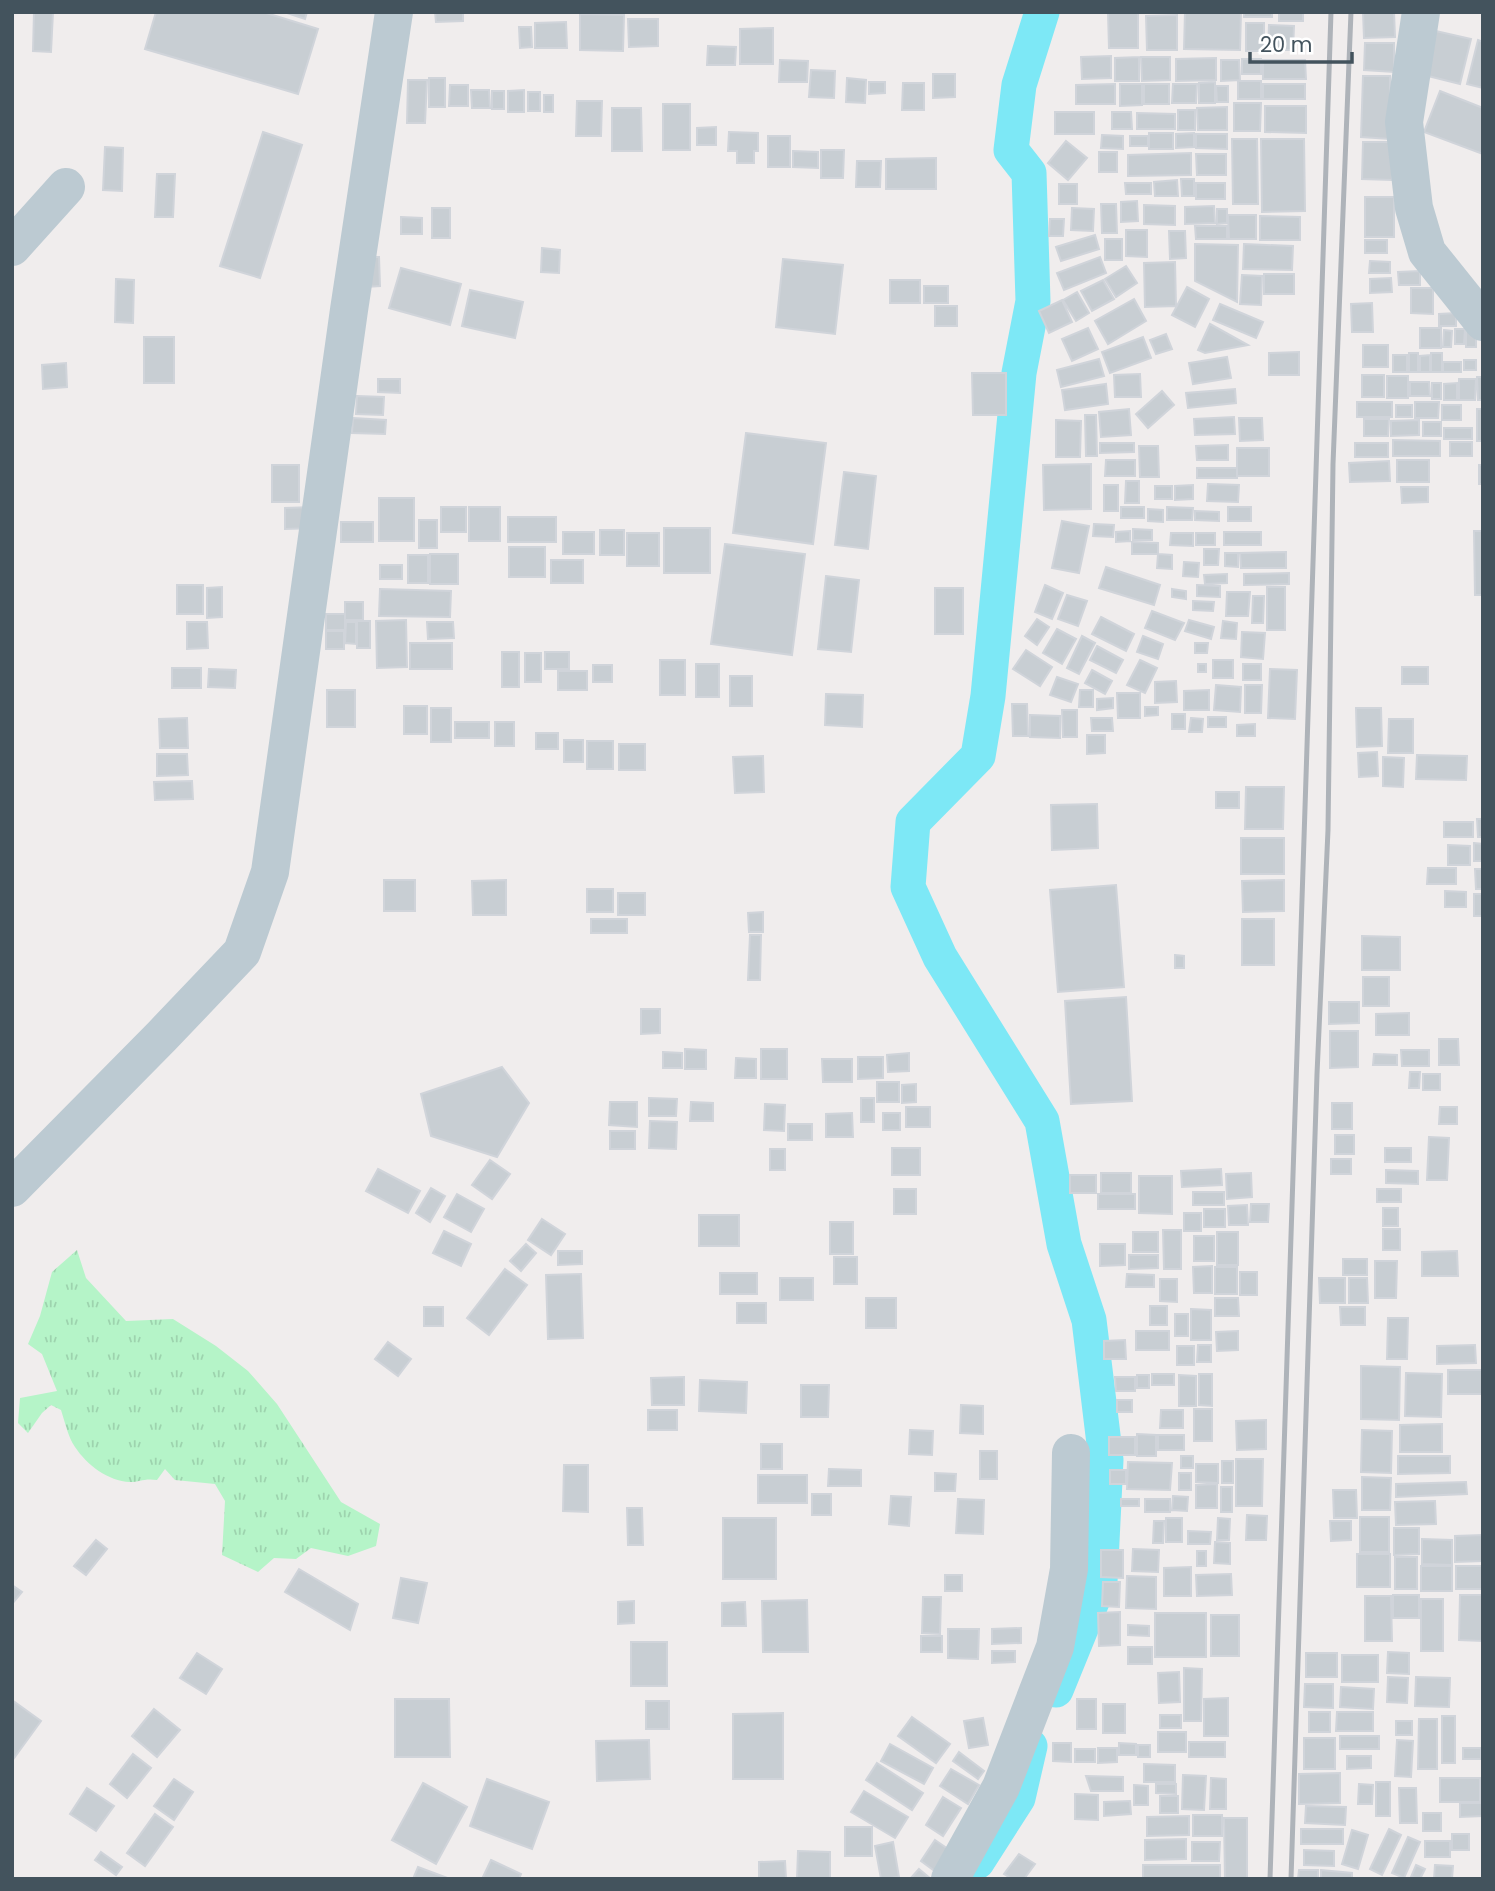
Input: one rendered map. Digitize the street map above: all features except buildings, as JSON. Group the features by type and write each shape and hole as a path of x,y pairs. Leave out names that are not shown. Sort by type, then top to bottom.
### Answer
{"street":[{"path":"12,1188 162,1037 242,951 270,872 347,323 394,12"},
{"path":"1421,12 1404,122 1414,208 1427,252 1483,322"},
{"path":"12,247 66,187"},
{"path":"950,1879 1001,1787 1055,1647 1069,1569 1071,1453"}],"green space":[{"path":"77,1250 86,1278 126,1321 173,1319 216,1346 248,1371 277,1404 341,1502 380,1524 376,1546 348,1556 311,1548 296,1559 274,1558 258,1572 222,1555 225,1501 215,1484 175,1480 165,1469 157,1480 130,1482 114,1479 92,1466 80,1454 70,1439 61,1410 51,1405 28,1433 18,1423 20,1398 57,1391 42,1354 28,1344 40,1316 52,1272"}],"waterway":[{"path":"1042,12 1019,85 1011,150 1029,173 1033,301 1019,373 988,696 978,756 913,822 908,887 940,957 1042,1121 1064,1244 1089,1320 1106,1460 1100,1582 1056,1690"},
{"path":"977,1862 1018,1798 1030,1746"}],"railway":[{"path":"1270,1879 1331,12"},
{"path":"1291,1879 1317,1074 1328,830 1333,464 1351,12"}]}
